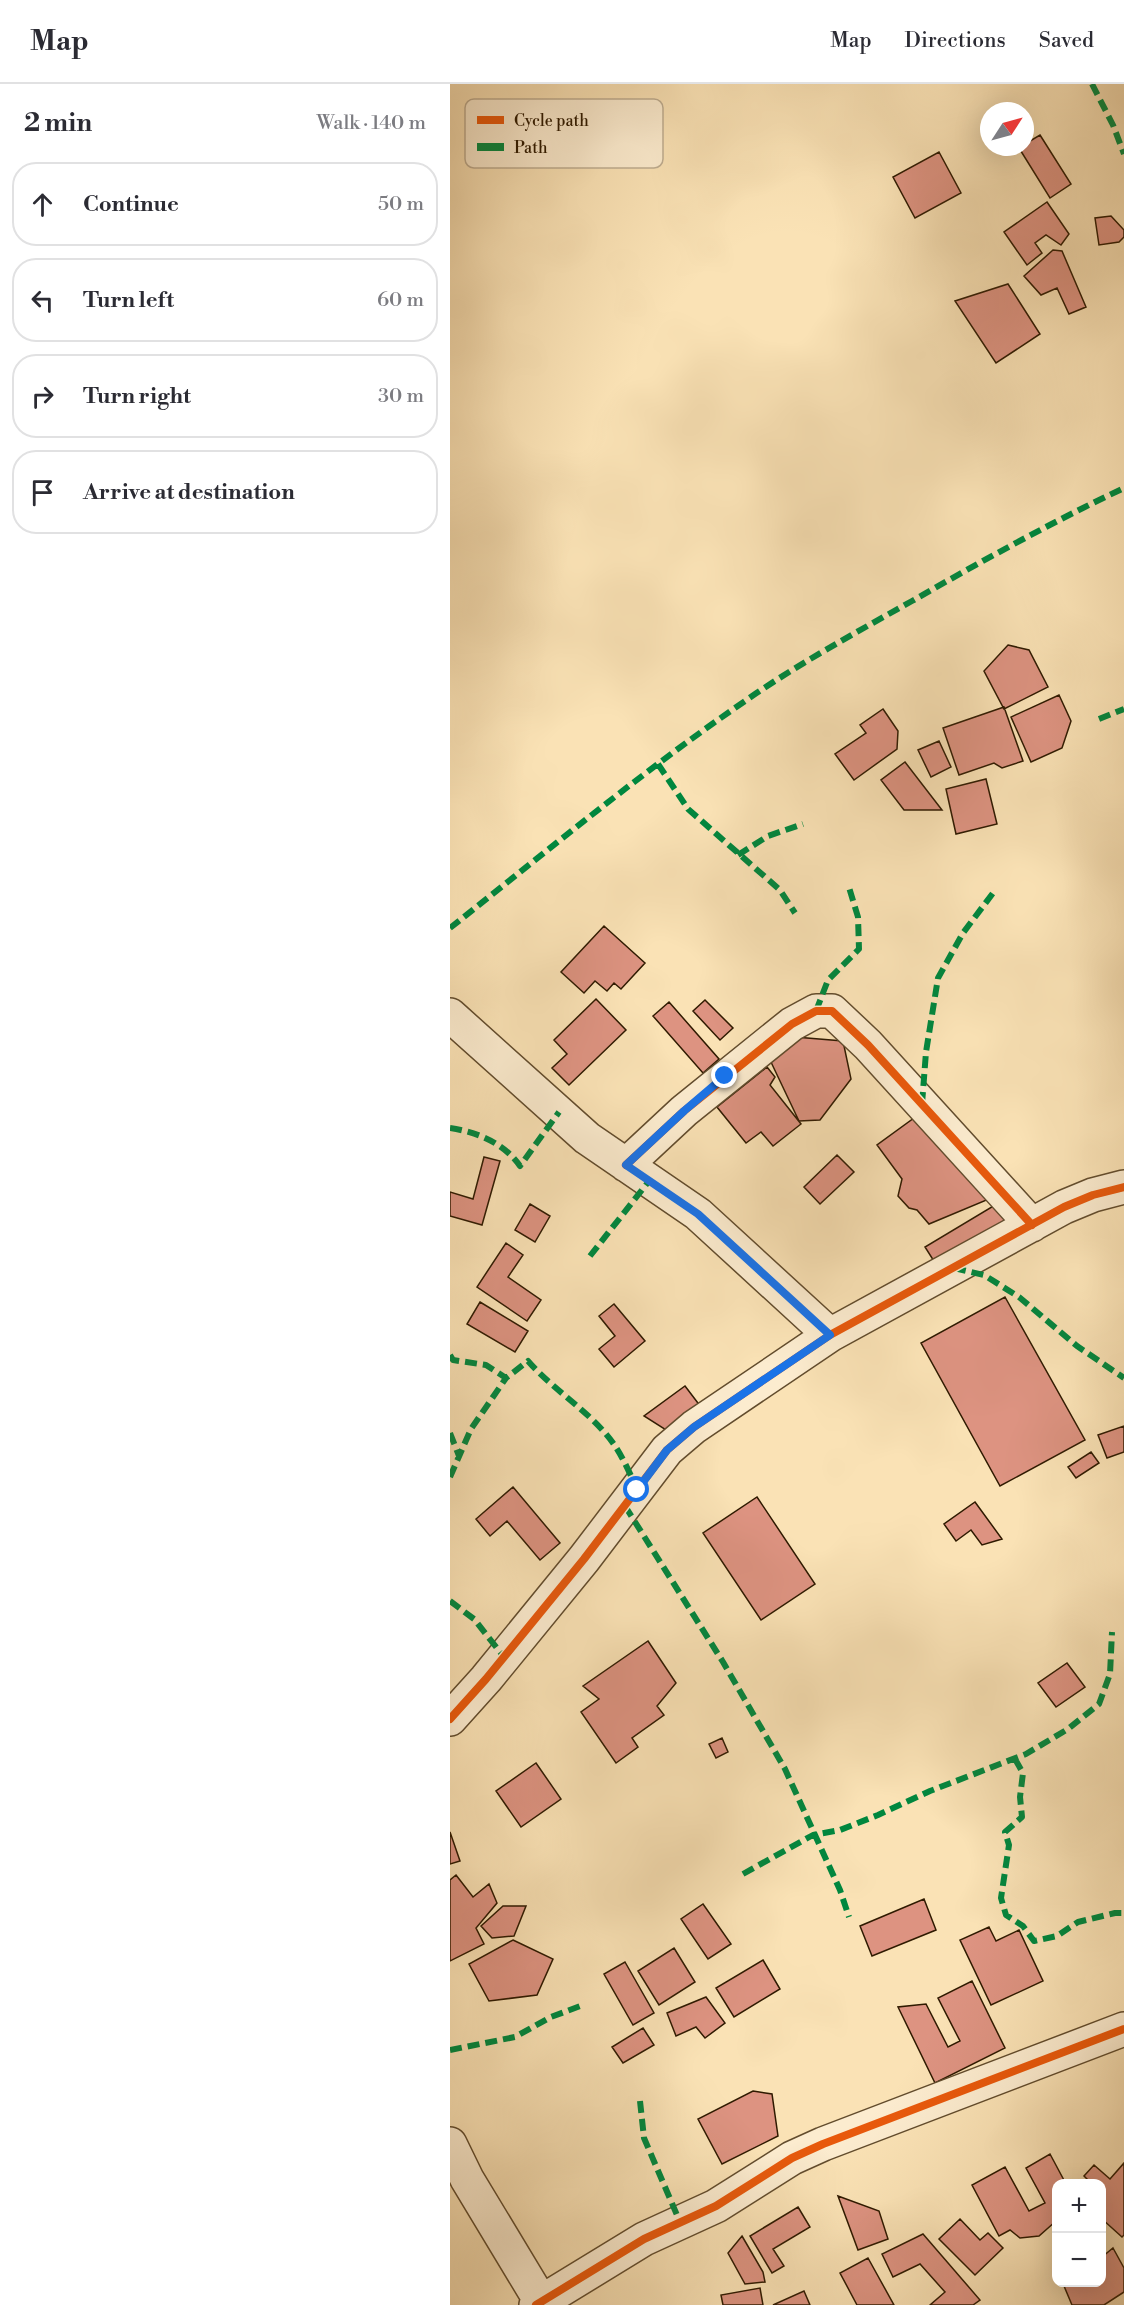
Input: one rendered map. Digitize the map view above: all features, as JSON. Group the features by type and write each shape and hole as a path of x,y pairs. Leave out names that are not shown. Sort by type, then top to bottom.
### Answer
{"street":[{"path":"626,1165 692,1104 792,1024 816,1011 832,1011 868,1046 1032,1225"},
{"path":"450,1015 587,1138 698,1214 830,1335"},
{"path":"450,1719 486,1679 584,1559 667,1450 702,1421 830,1335 1064,1207 1124,1186"},
{"path":"450,2145 467,2179 540,2304 644,2239 716,2206 792,2158 823,2144 1124,2029"}],"building":[{"path":"1040,135 1071,184 1050,198 1024,156 1034,156 1034,139"},
{"path":"939,152 961,193 915,218 893,177"},
{"path":"1047,202 1069,234 1061,245 1046,235 1035,243 1042,253 1027,265 1004,232"},
{"path":"1111,216 1124,230 1124,237 1119,242 1099,245 1095,218"},
{"path":"1053,250 1062,251 1086,307 1069,314 1057,288 1041,295 1024,276"},
{"path":"1008,284 1040,334 996,363 955,301"},
{"path":"1008,645 1029,650 1048,687 1004,709 984,671"},
{"path":"1059,695 1071,721 1062,748 1031,762 1011,717"},
{"path":"1004,707 1023,761 1002,768 994,763 959,775 943,728"},
{"path":"883,709 898,731 897,749 854,780 835,754 866,733 860,725"},
{"path":"939,741 951,767 931,777 918,750"},
{"path":"905,762 942,810 904,810 881,780"},
{"path":"986,779 997,824 956,834 946,789"},
{"path":"604,926 645,963 621,989 614,983 607,991 595,981 584,993 561,972"},
{"path":"596,999 626,1030 569,1085 552,1068 567,1054 554,1040"},
{"path":"705,1000 733,1028 720,1040 693,1011"},
{"path":"669,1002 719,1059 703,1073 653,1016"},
{"path":"795,1037 843,1041 851,1079 820,1120 799,1121 770,1060"},
{"path":"767,1067 775,1077 770,1085 801,1124 773,1146 761,1132 746,1143 717,1107"},
{"path":"925,1110 989,1199 929,1224 917,1210 909,1208 898,1196 902,1179 877,1145"},
{"path":"837,1155 854,1172 820,1204 804,1187"},
{"path":"484,1157 500,1161 482,1225 450,1216 450,1192 473,1199"},
{"path":"1000,1202 1012,1221 937,1266 925,1247"},
{"path":"530,1204 550,1216 535,1242 515,1230"},
{"path":"506,1243 523,1255 508,1277 541,1300 527,1321 477,1287"},
{"path":"1005,1297 1085,1440 1000,1486 921,1343"},
{"path":"480,1302 528,1331 515,1352 467,1324"},
{"path":"614,1304 645,1341 614,1367 599,1349 615,1336 599,1316"},
{"path":"685,1386 704,1411 666,1430 644,1416"},
{"path":"1124,1426 1124,1452 1107,1458 1098,1435"},
{"path":"1091,1452 1099,1463 1076,1478 1068,1467"},
{"path":"513,1487 560,1543 540,1560 507,1521 490,1536 476,1519"},
{"path":"757,1497 815,1584 761,1620 703,1533"},
{"path":"975,1502 1002,1539 982,1545 971,1530 956,1541 944,1524"},
{"path":"648,1641 676,1683 657,1706 664,1715 632,1738 638,1747 616,1763 581,1712 599,1699 583,1686"},
{"path":"1067,1663 1085,1687 1056,1707 1038,1683"},
{"path":"722,1738 728,1752 716,1758 709,1744"},
{"path":"536,1763 561,1799 521,1827 496,1791"},
{"path":"450,1832 460,1861 450,1864"},
{"path":"456,1875 473,1897 489,1884 497,1903 476,1928 484,1944 450,1961 450,1880"},
{"path":"924,1899 936,1930 872,1956 860,1926"},
{"path":"703,1904 731,1944 708,1959 681,1919"},
{"path":"503,1906 526,1906 514,1936 492,1938 481,1926"},
{"path":"989,1927 996,1941 1019,1930 1043,1981 991,2005 960,1940"},
{"path":"513,1940 553,1959 537,1995 489,2001 469,1964"},
{"path":"674,1948 695,1982 659,2005 638,1971"},
{"path":"763,1960 780,1989 734,2017 716,1988"},
{"path":"625,1962 654,2013 633,2025 604,1974"},
{"path":"972,1981 1005,2048 935,2083 898,2007 926,2004 948,2047 960,2041 938,1998"},
{"path":"706,1997 725,2023 705,2038 696,2027 676,2036 667,2013"},
{"path":"643,2028 654,2045 623,2063 612,2047"},
{"path":"753,2091 772,2094 778,2136 722,2164 698,2119"},
{"path":"1050,2154 1063,2179 1052,2179 1052,2225 1039,2236 1020,2238 1010,2230 999,2236 972,2185 1005,2167 1029,2211 1045,2203 1026,2168"},
{"path":"1124,2163 1124,2235 1122,2237 1106,2223 1106,2179 1087,2179 1084,2176 1094,2165 1110,2179"},
{"path":"838,2196 879,2211 888,2239 858,2250"},
{"path":"798,2207 810,2227 773,2249 784,2266 772,2273 750,2236"},
{"path":"960,2219 980,2240 988,2233 1003,2248 975,2275 939,2239"},
{"path":"923,2234 980,2300 973,2305 930,2305 945,2292 920,2264 893,2277 882,2254"},
{"path":"742,2236 763,2272 765,2282 745,2284 728,2253"},
{"path":"1113,2248 1124,2268 1124,2292 1104,2305 1072,2305 1064,2287 1106,2287 1106,2254"},
{"path":"868,2258 894,2305 857,2305 840,2273"},
{"path":"760,2288 763,2305 723,2305 721,2295"},
{"path":"804,2291 810,2305 773,2305"}],"marked path":[{"path":"1092,84 1113,125 1124,154"},
{"path":"450,928 632,783 765,687 965,571 1124,488"},
{"path":"1099,719 1124,709"},
{"path":"658,764 688,809 780,890 795,913"},
{"path":"738,855 768,836 803,824"},
{"path":"816,1011 828,980 859,949 858,917 848,884"},
{"path":"922,1104 926,1052 938,978 963,933 993,893"},
{"path":"450,1128 470,1132 489,1140 506,1151 520,1166 559,1112"},
{"path":"590,1256 649,1181"},
{"path":"954,1268 984,1275 1019,1297 1077,1346 1124,1378"},
{"path":"450,1355 453,1360 486,1365 506,1378 528,1361 604,1432 620,1454 637,1489"},
{"path":"450,1477 471,1429 506,1378"},
{"path":"450,1433 459,1456"},
{"path":"625,1506 723,1662 785,1769 840,1890 849,1917"},
{"path":"450,1601 474,1619 504,1657"},
{"path":"743,1874 813,1835 840,1830 930,1791 1026,1754 1068,1729 1099,1704 1110,1674 1112,1632"},
{"path":"1015,1759 1023,1773 1020,1797 1022,1817 1005,1832 1009,1845 1001,1898 1006,1915 1023,1926 1034,1941 1057,1936 1078,1922 1124,1913"},
{"path":"450,2050 515,2037 551,2017 583,2005"},
{"path":"640,2101 644,2138 680,2222"}],"cycle path":[{"path":"626,1165 684,1111 792,1024 816,1011 832,1011 868,1045 1032,1225"},
{"path":"450,1719 486,1679 584,1559 667,1450 694,1427 830,1335 1064,1207 1093,1195 1124,1187"},
{"path":"536,2305 644,2239 716,2206 792,2158 823,2144 1124,2029"}],"route":[{"path":"637,1490 667,1450 694,1427 830,1335 698,1214 626,1165 725,1076"}]}
